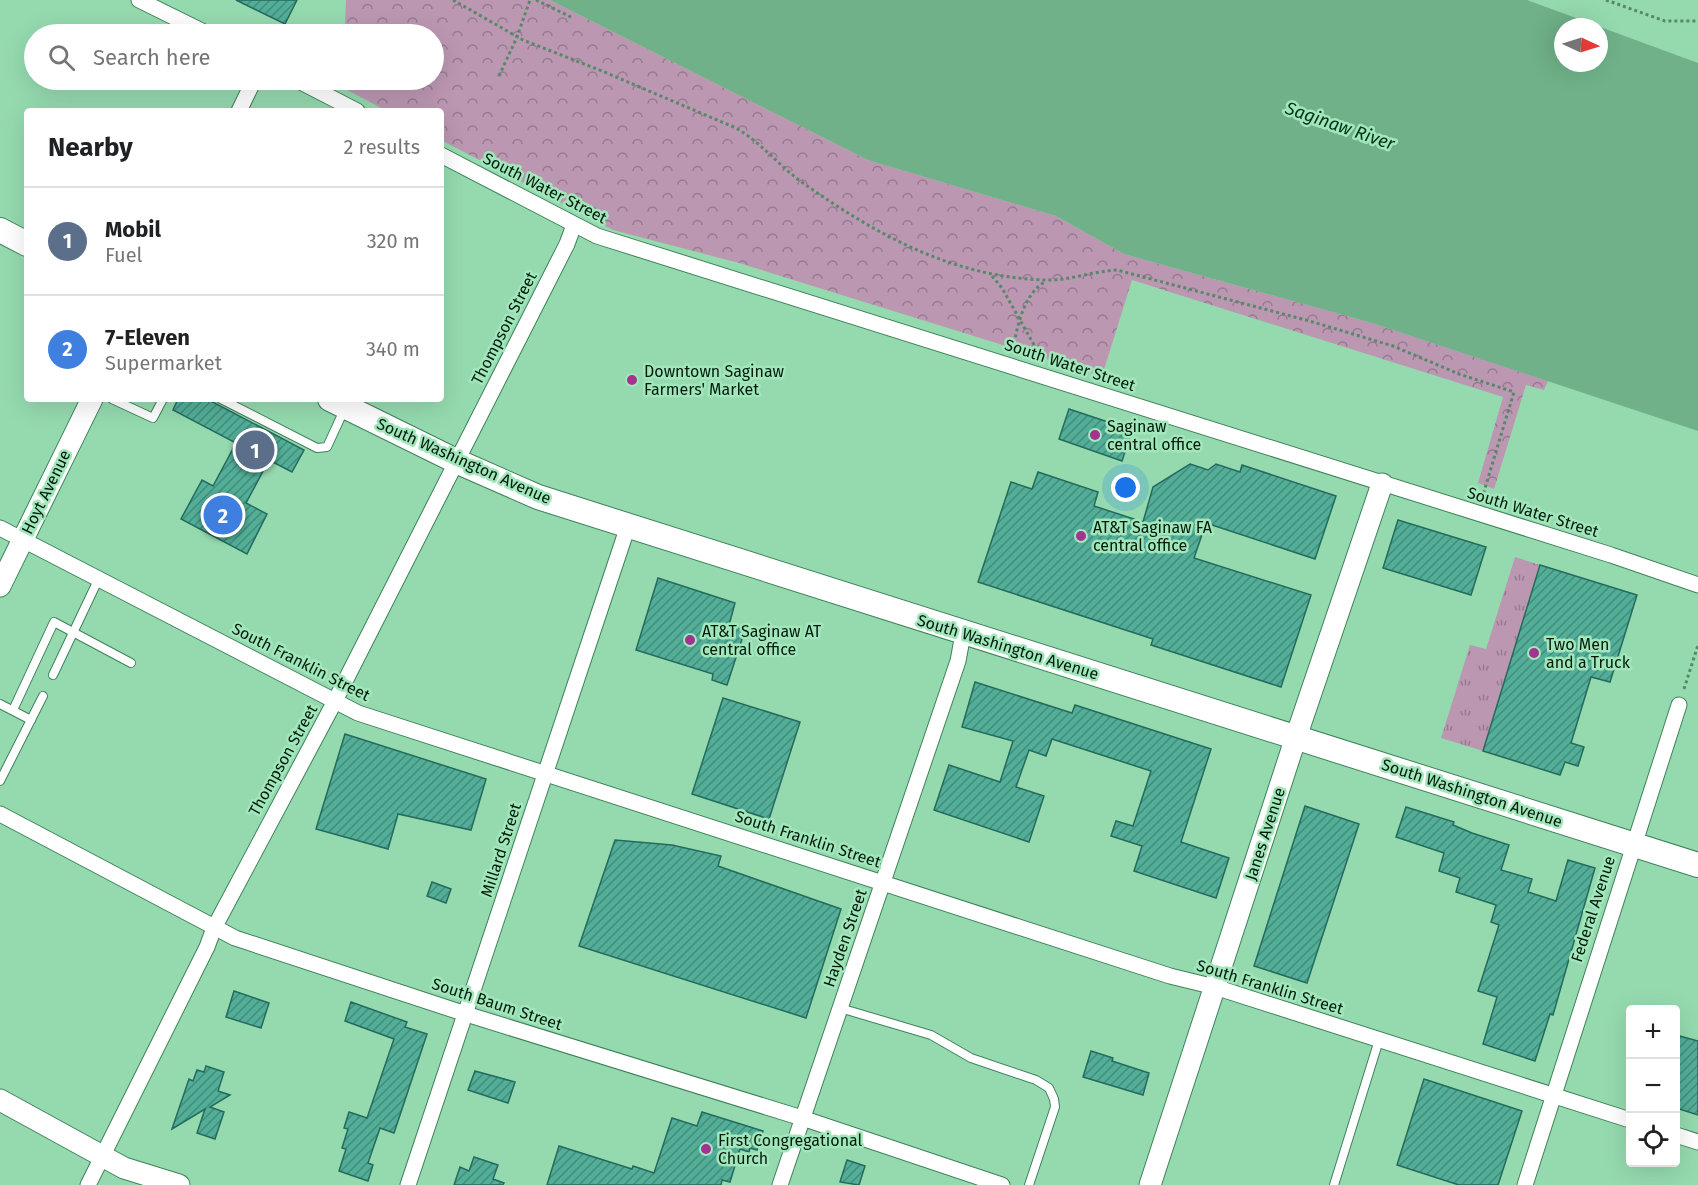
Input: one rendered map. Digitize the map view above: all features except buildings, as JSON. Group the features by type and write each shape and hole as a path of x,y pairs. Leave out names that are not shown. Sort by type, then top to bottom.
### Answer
{"main road":[{"path":"0,230 24,242"},
{"name":"South Washington Avenue","path":"338,403 456,461 538,496 963,634 1698,865"}],"street":[{"path":"139,0 188,24"},
{"path":"240,108 249,90"},
{"path":"316,90 351,108"},
{"name":"South Water Street","path":"444,157 597,236 1052,378 1698,585"},
{"name":"Thompson Street","path":"88,1185 207,947 214,928 335,702 574,225"},
{"name":"Hoyt Avenue","path":"0,586 91,402"},
{"name":"Janes Avenue","path":"1150,1185 1296,737 1382,484"},
{"name":"Millard Street","path":"408,1185 628,526"},
{"name":"South Franklin Street","path":"0,528 358,713 1151,969 1215,987 1626,1119"},
{"name":"Hayden Street","path":"780,1185 958,662 963,634"},
{"name":"Federal Avenue","path":"1525,1185 1679,705"},
{"name":"South Baum Street","path":"0,814 235,938 466,1014 802,1118 1002,1185"},
{"path":"0,1100 124,1168 179,1185"},
{"path":"1680,1136 1698,1142"}],"lane":[{"path":"118,402 153,418 161,402"},
{"path":"227,402 317,448 327,447 338,403"},
{"path":"53,675 99,578"},
{"path":"13,710 54,622 131,663"},
{"path":"0,782 43,696"},
{"path":"0,705 31,720"},
{"path":"840,1008 931,1035 970,1058 1044,1084 1054,1099 1054,1107 1029,1185"},
{"path":"1334,1185 1379,1040"}],"path":[{"path":"453,0 518,37 754,138 801,182 882,235 903,246 992,276 1047,281"},
{"path":"499,76 518,37 530,0"},
{"path":"536,0 573,18"},
{"path":"1606,0 1665,21 1698,21"},
{"path":"1010,365 1019,320 1039,285 1047,281 1099,270 1117,270 1393,346 1459,374 1514,392 1477,513"},
{"path":"992,276 1002,288 1052,378"},
{"path":"1679,705 1698,645"}],"green space":[{"path":"346,0 550,0 868,160 1056,216 1124,254 1372,323 1548,381 1544,390 1526,385 1494,489 1478,483 1503,397 1132,280 1102,376 739,263 613,230 444,142 444,108 381,108 347,90 444,90 444,24 345,24"},
{"path":"1515,557 1540,565 1483,751 1441,738 1470,645 1486,649"}],"water":[{"name":"Saginaw River","path":"550,0 1527,0 1576,18 1554,18 1554,72 1608,72 1608,30 1698,63 1698,431 1372,323 1124,254 1056,216 868,160"}],"place":[{"name":"Downtown Saginaw Farmers' Market","path":"632,380"},
{"name":"Saginaw central office","path":"1095,435"},
{"name":"Mobil","path":"255,450"},
{"name":"7-Eleven","path":"223,515"},
{"name":"AT&T Saginaw FA central office","path":"1081,536"},
{"name":"AT&T Saginaw AT central office","path":"690,640"},
{"name":"Two Men and a Truck","path":"1534,653"},
{"name":"First Congregational Church","path":"706,1149"}]}
